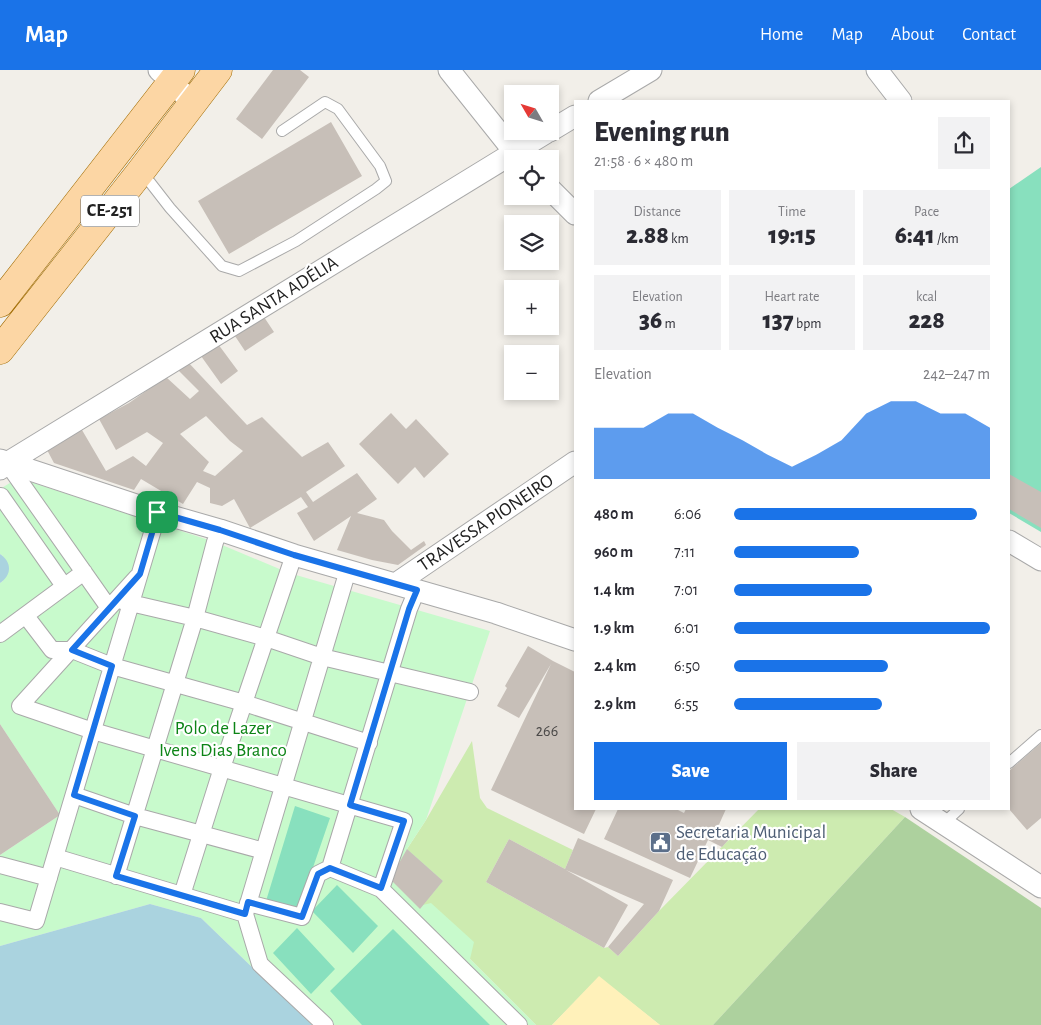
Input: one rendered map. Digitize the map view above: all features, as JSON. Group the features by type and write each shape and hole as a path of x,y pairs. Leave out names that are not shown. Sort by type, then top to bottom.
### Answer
{"main road":[{"name":"CE-251","path":"0,350 218,70"},
{"name":"CE-251","path":"0,303 170,74"}],"street":[{"path":"449,70 512,150"},
{"path":"601,100 651,70"},
{"path":"877,70 900,100"},
{"path":"170,74 193,103"},
{"name":"RUA SANTA ADÉLIA","path":"559,125 574,117"},
{"name":"RUA SANTA ADÉLIA","path":"525,150 537,140"},
{"name":"RUA SANTA ADÉLIA","path":"2,464 504,164"},
{"path":"559,198 574,213"},
{"name":"TRAVESSA PIONEIRO","path":"407,587 574,463"},
{"path":"2,464 220,530 294,555 496,613 574,640"},
{"path":"2,464 84,572 119,603 195,618 266,638 322,657 470,692"},
{"path":"0,496 64,586"},
{"path":"157,512 140,574 119,603 20,706 93,731 404,821 381,888"},
{"path":"116,876 220,530"},
{"path":"1010,542 1041,560"},
{"path":"182,895 222,768 294,555"},
{"path":"325,1025 260,964 247,908 348,570"},
{"path":"0,634 84,572"},
{"path":"55,858 182,895 302,917 318,874 330,868 409,609 407,587"},
{"path":"0,912 36,921 112,666 119,603"},
{"path":"26,616 52,650 72,650 112,666 244,703 368,743"},
{"path":"74,795 135,816 264,851"},
{"path":"925,810 951,816 1041,887"},
{"path":"0,865 49,878"},
{"path":"330,868 381,888 519,1025"}],"lane":[{"path":"141,171 170,208 222,266 239,271 296,241 386,181 380,166 338,109 325,102 282,131"},
{"path":"1010,762 1041,735"}],"green space":[{"path":"1041,167 1041,532 1010,514 1010,188"},
{"name":"Polo de Lazer Ivens Dias Branco","path":"18,478 215,542 289,573 490,631 426,820 407,849 443,881 423,905 431,903 474,942 470,959 536,1025 312,1025 201,918 150,904 0,946 0,855 60,815 0,724 0,583 3,581 3,556 0,554 0,489"},
{"path":"472,741 480,798 487,808 573,850 565,869 509,839 486,882 604,948 608,947 618,956 659,911 758,810 893,810 905,817 713,1025 660,1025 599,977 552,1025 536,1025 470,959 422,906 407,849"},
{"path":"295,806 330,818 298,911 266,901"},
{"path":"905,817 1041,908 1041,1025 713,1025"},
{"path":"337,885 378,926 353,953 312,911"},
{"path":"297,928 335,969 311,994 273,953"},
{"path":"393,929 490,1025 362,1025 330,991"}],"sand":[{"path":"599,976 660,1025 552,1025"}],"water":[{"path":"0,554 7,561 9,568 7,576 0,583"},
{"path":"150,904 201,918 312,1025 0,1025 0,946"}],"building":[{"path":"273,70 300,70 309,77 262,139 236,119"},
{"path":"331,122 362,176 229,254 198,201"},
{"path":"264,317 274,332 245,351 235,336"},
{"path":"218,344 238,371 221,384 201,356"},
{"path":"187,361 247,425 262,417 302,457 328,442 345,466 306,492 313,502 357,473 377,499 357,513 384,520 411,550 424,541 426,545 398,565 372,560 337,550 351,516 314,541 297,513 308,507 301,497 250,528 234,499 222,506 210,503 210,488 197,482 183,504 141,479 134,490 54,463 46,448 82,430 106,471 133,456 146,466 163,443 147,432 116,450 99,419 129,403 166,377 190,399 199,391 178,370","holes":["206,416 230,441 243,451 215,476 203,471 209,462 180,434"]},
{"path":"391,413 406,429 416,419 449,454 424,478 415,467 398,484 359,444"},
{"path":"1010,475 1041,492 1041,528 1010,510"},
{"path":"528,646 574,672 574,810 596,810 584,834 491,790 551,664 519,718 497,706 507,688 505,686"},
{"path":"0,724 60,815 0,855"},
{"path":"1041,743 1041,818 1027,830 1010,810 1010,770"},
{"name":"Secretaria Municipal de Educação","path":"618,810 678,810 684,813 686,810 726,810 717,829 732,836 722,847 708,840 690,878 604,839"},
{"path":"578,838 673,880 659,911 618,956 608,947 644,904 566,870 628,905 604,948 486,882 509,839 565,869"},
{"path":"407,849 443,881 420,909 390,879"}],"place":[{"name":"Secretaria Municipal de Educação","path":"660,843"}],"route":[{"path":"157,512 220,530 294,555 417,590 409,609 350,805 404,821 381,888 330,868 318,874 302,917 248,902 245,914 116,876 135,816 74,795 112,666 72,650 140,574 157,512"}]}
